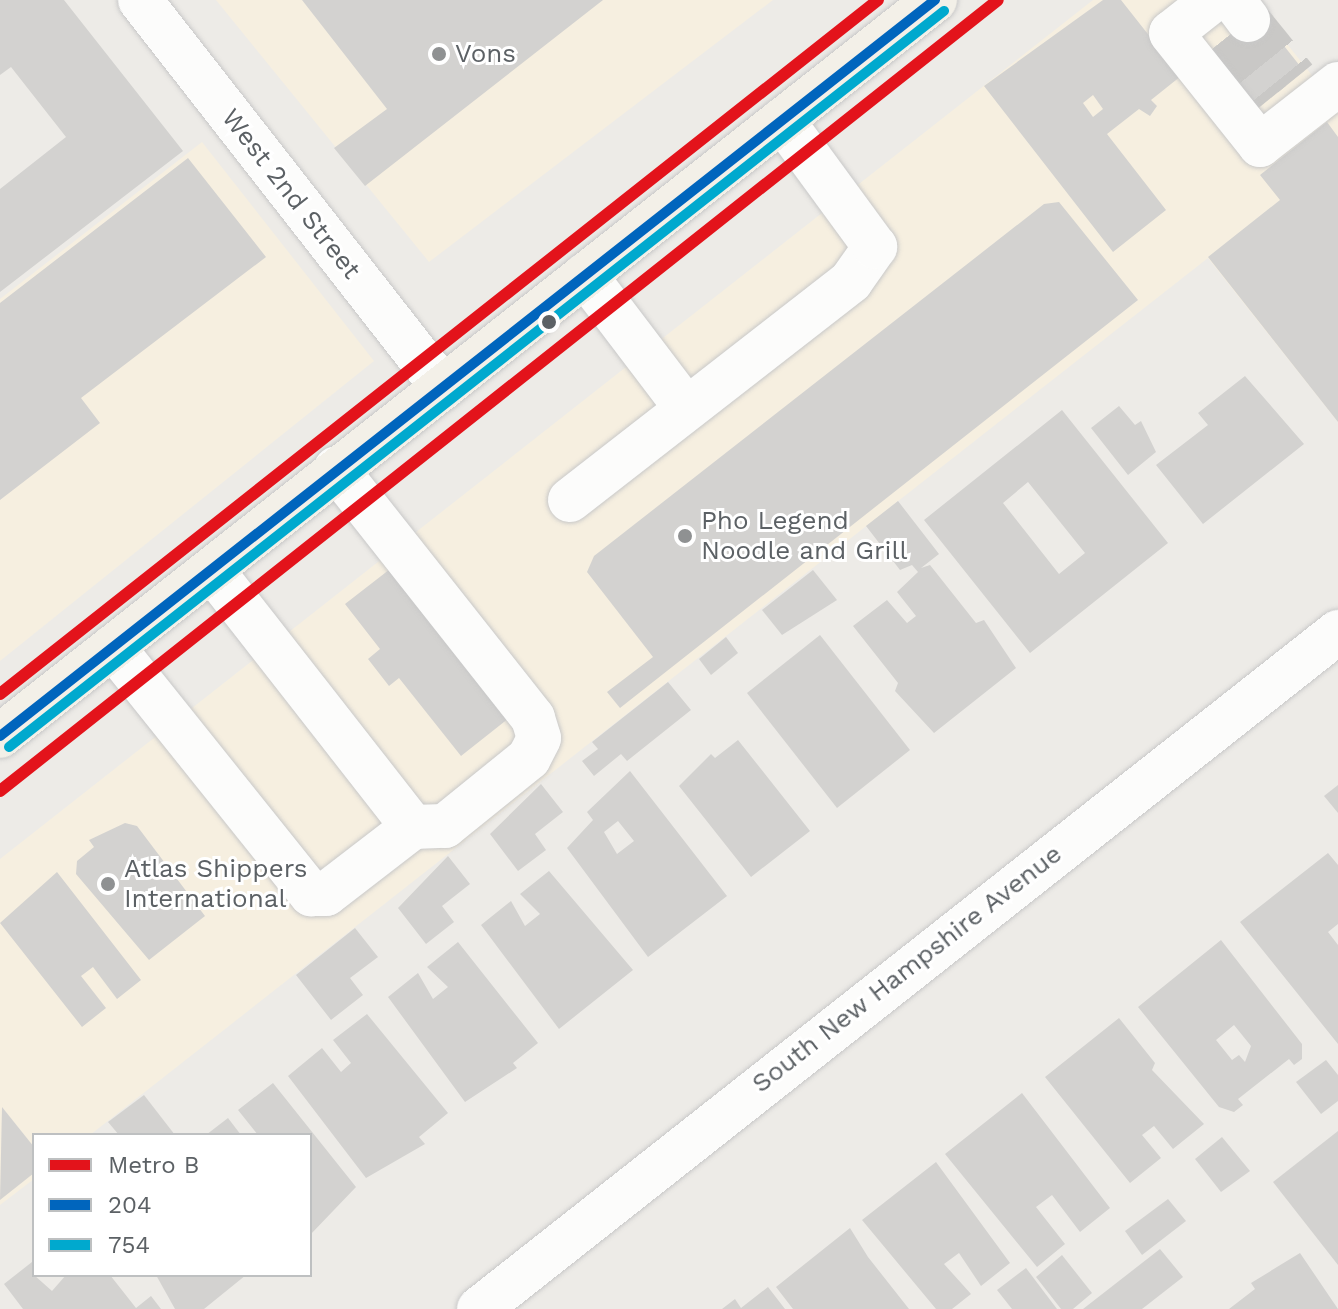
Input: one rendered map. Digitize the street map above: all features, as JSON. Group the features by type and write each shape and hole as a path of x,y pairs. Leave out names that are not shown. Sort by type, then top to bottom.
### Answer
{"main road":[{"path":"0,736 935,0"}],"street":[{"name":"West 2nd Street","path":"140,0 443,388"},
{"path":"1223,14 1171,33 1260,145 1301,97"},
{"path":"570,500 851,281 875,247 782,120"},
{"path":"585,275 686,408"},
{"path":"113,647 297,884 326,894 413,827 445,826 529,758 539,738 533,718 336,469"},
{"path":"212,570 413,827"},
{"name":"South New Hampshire Avenue","path":"479,1309 1338,632"}],"shaded area":[{"path":"216,0 773,0 429,262"},
{"path":"1093,0 1252,0 1338,108 1338,422 1208,258 93,1133 32,1133 32,1181 0,1205 0,859"},
{"path":"202,142 374,361 0,661 0,299"}],"building":[{"path":"0,0 64,0 183,151 0,292 0,189 66,137 11,67 0,75"},
{"name":"Vons","path":"302,0 603,0 365,186 334,148 387,109"},
{"path":"1103,0 1121,0 1181,76 1151,100 1157,106 1150,116 1139,109 1107,134 1166,210 1113,252 984,86","holes":["1093,95 1103,109 1093,117 1083,103"]},
{"path":"1258,13 1304,71 1245,118 1199,60"},
{"path":"1327,122 1338,137 1338,422 1208,257 1280,200 1260,175"},
{"path":"188,158 266,257 81,398 100,423 0,500 0,303"},
{"path":"1059,202 1138,300 620,708 607,692 653,657 587,572 594,556 1044,204"},
{"path":"1245,376 1304,444 1203,524 1156,465 1208,425 1198,413"},
{"path":"1119,406 1135,425 1141,421 1156,452 1128,475 1091,428"},
{"path":"1062,410 1168,543 1030,653 924,520","holes":["1028,482 1085,553 1059,574 1003,503"]},
{"path":"898,501 939,554 921,568 930,565 976,623 984,620 1016,668 934,733 895,691 898,683 853,626 887,600 907,623 916,616 897,592 918,572 912,565 900,570 866,526"},
{"path":"394,566 513,715 461,756 399,678 389,686 368,659 380,649 345,604"},
{"path":"813,570 837,600 782,635 762,610"},
{"path":"820,635 910,750 837,808 747,693"},
{"path":"726,637 738,653 711,675 699,659"},
{"path":"668,682 691,710 627,761 621,754 594,776 582,761 598,749 592,742"},
{"path":"738,740 810,831 751,877 679,786 711,754 715,758"},
{"path":"630,771 727,896 648,957 567,848 593,820 587,812","holes":["618,821 634,841 617,854 604,832"]},
{"path":"541,784 563,812 535,834 546,850 518,871 490,834"},
{"path":"1338,785 1338,813 1324,796"},
{"path":"125,823 137,826 205,916 149,960 76,874 77,861 94,847 89,840"},
{"path":"1328,853 1338,865 1338,924 1328,932 1338,945 1338,1044 1240,922"},
{"path":"448,856 470,884 442,906 454,922 426,944 398,908"},
{"path":"549,871 633,970 559,1029 481,925 511,901 525,926 540,914 520,894"},
{"path":"57,872 141,980 117,999 93,967 81,976 106,1008 82,1027 0,923"},
{"path":"355,928 378,957 350,978 363,995 331,1020 296,975"},
{"path":"1221,940 1302,1044 1302,1059 1294,1065 1289,1059 1238,1099 1243,1105 1234,1112 1219,1107 1138,1007","holes":["1234,1025 1251,1046 1245,1062 1239,1055 1232,1060 1216,1040"]},
{"path":"458,942 538,1043 513,1063 517,1068 465,1102 388,997 418,973 433,999 448,987 427,967"},
{"path":"367,1014 448,1113 419,1137 425,1144 366,1178 288,1076 322,1048 341,1072 351,1063 333,1040"},
{"path":"1119,1018 1155,1063 1152,1070 1204,1124 1173,1149 1154,1126 1142,1135 1161,1158 1130,1183 1045,1077"},
{"path":"1326,1060 1338,1075 1338,1101 1321,1114 1296,1082"},
{"path":"273,1083 356,1187 312,1233 312,1133 256,1133 238,1110"},
{"path":"1022,1093 1110,1208 1080,1232 1052,1195 1036,1207 1065,1244 1037,1267 945,1154"},
{"path":"144,1095 173,1133 117,1133 108,1122"},
{"path":"2,1107 32,1144 32,1175 0,1200"},
{"path":"228,1118 239,1133 209,1133"},
{"path":"1338,1131 1338,1265 1273,1182"},
{"path":"1222,1137 1250,1171 1221,1192 1195,1159"},
{"path":"936,1162 1010,1263 981,1286 959,1253 944,1264 971,1294 952,1309 936,1309 862,1220"},
{"path":"1168,1199 1186,1221 1142,1255 1125,1231"},
{"path":"850,1228 868,1257 909,1309 793,1309 776,1287"},
{"path":"1160,1249 1183,1277 1142,1309 1083,1309"},
{"path":"1300,1253 1338,1309 1229,1309 1255,1289 1251,1283"},
{"path":"1062,1255 1092,1293 1073,1309 1061,1309 1036,1277"},
{"path":"32,1262 32,1277 36,1277 52,1291 64,1277 112,1277 136,1308 151,1296 161,1309 23,1309 4,1284"},
{"path":"1026,1268 1057,1309 1012,1309 997,1290"},
{"path":"157,1277 244,1277 204,1309 175,1309"},
{"path":"768,1287 785,1309 722,1309 735,1299 741,1308"}],"tunnel":[{"path":"1248,20 1295,78"},
{"path":"1222,41 1269,99"}],"metro line":[{"name":"B","path":"0,694 878,0"},
{"name":"B","path":"0,791 998,0"}],"transit line":[{"name":"204","path":"0,736 935,0"},
{"name":"754","path":"9,747 944,11"}],"place":[{"name":"Vons","path":"439,54"},
{"name":"Pho Legend Noodle and Grill","path":"685,536"},
{"name":"Atlas Shippers International","path":"108,884"}]}
